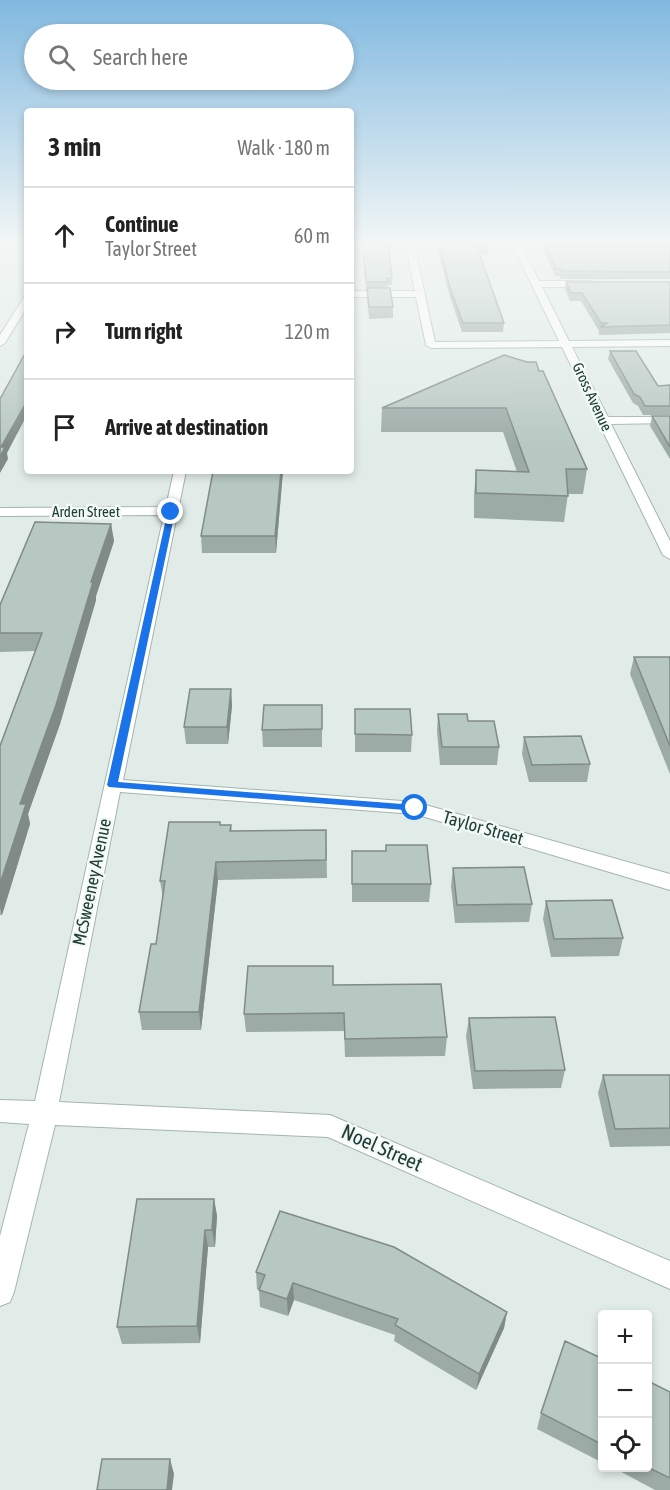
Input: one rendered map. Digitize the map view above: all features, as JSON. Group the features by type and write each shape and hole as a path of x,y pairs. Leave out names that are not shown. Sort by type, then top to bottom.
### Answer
{"street":[{"path":"0,343 21,310"},
{"path":"423,310 431,345 670,344"},
{"name":"Gross Avenue","path":"549,310 603,421 663,527 670,555"},
{"path":"603,421 670,420"},
{"name":"McSweeney Avenue","path":"0,1292 45,1112 112,785 179,474"},
{"name":"Arden Street","path":"0,512 171,512"},
{"name":"Taylor Street","path":"112,785 415,808 670,882"},
{"name":"Noel Street","path":"0,1111 330,1126 670,1275"}],"building":[{"path":"458,310 499,310 504,323 463,323"},
{"path":"592,310 670,310 670,325 600,327 607,323 601,323"},
{"path":"610,351 636,351 658,386 670,385 670,406 645,406 640,397 634,394"},
{"path":"24,355 24,406 1,447 5,447 0,457 0,399"},
{"path":"504,355 527,362 536,362 539,371 543,371 587,469 566,469 568,496 476,493 476,470 529,472 506,408 382,408"},
{"path":"652,416 670,416 670,447"},
{"path":"212,474 281,474 275,536 201,536"},
{"path":"35,522 111,524 91,582 93,582 56,705 20,804 26,804 0,884 0,746 42,633 0,633 0,605"},
{"path":"634,657 670,657 670,746"},
{"path":"190,689 231,689 227,727 184,727"},
{"path":"264,705 322,705 322,729 262,730"},
{"path":"355,709 410,709 412,735 355,734"},
{"path":"438,714 467,714 468,721 494,721 499,747 442,747"},
{"path":"581,736 590,764 532,765 524,737"},
{"path":"169,822 220,822 220,825 231,825 230,831 326,830 326,860 216,862 199,1012 139,1012 151,944 156,944 165,881 160,881"},
{"path":"386,845 427,845 431,884 352,884 352,851 386,851"},
{"path":"524,867 532,904 457,905 453,868"},
{"path":"612,900 623,938 554,939 546,901"},
{"path":"248,966 333,966 333,985 441,984 447,1037 345,1039 344,1013 244,1014"},
{"path":"555,1017 565,1070 475,1071 469,1018"},
{"path":"603,1075 670,1075 670,1128 615,1129"},
{"path":"137,1199 214,1199 212,1230 205,1230 197,1326 117,1327"},
{"path":"280,1211 394,1247 507,1312 479,1374 395,1325 398,1319 293,1283 287,1299 259,1290 265,1275 256,1272"},
{"path":"565,1341 598,1357 598,1442 541,1413"},
{"path":"652,1383 670,1392 670,1478 652,1469"},
{"path":"102,1459 170,1459 167,1490 97,1490"}],"route":[{"path":"171,512 112,785 415,808"}]}
